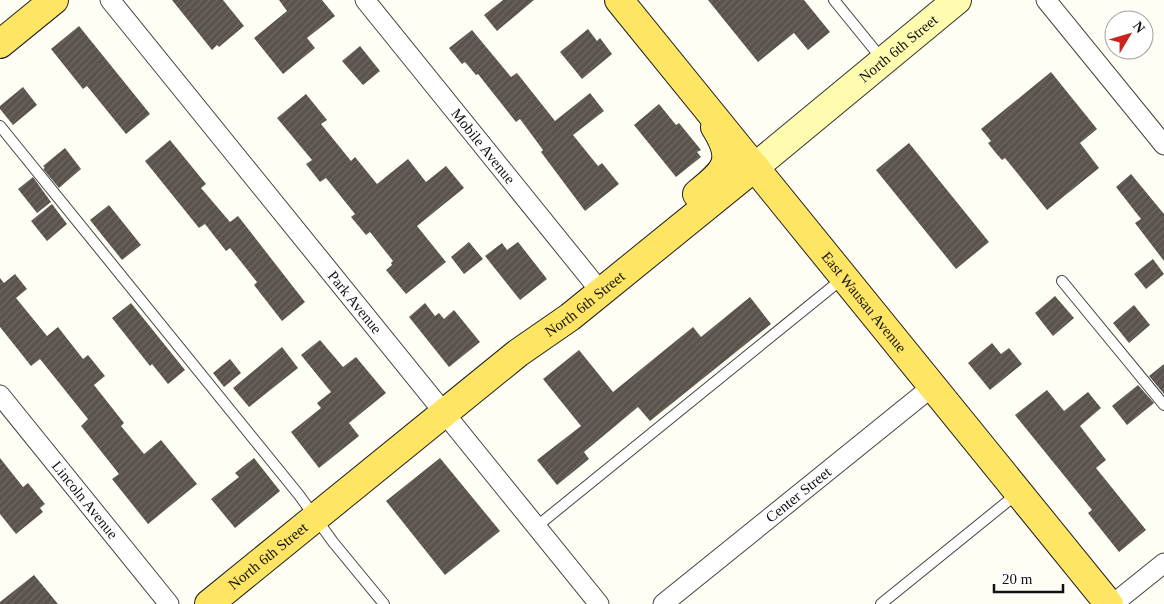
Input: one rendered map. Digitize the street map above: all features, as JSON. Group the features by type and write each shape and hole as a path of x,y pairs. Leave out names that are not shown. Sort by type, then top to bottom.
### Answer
{"main road":[{"path":"0,44 54,0"},
{"name":"East Wausau Avenue","path":"619,0 1109,604"},
{"name":"North 6th Street","path":"209,604 518,353 570,317 756,167 957,0"},
{"path":"601,292 619,261 710,182 724,167 726,156 724,142 706,112 676,72"}],"street":[{"name":"Park Avenue","path":"110,0 598,604"},
{"name":"Mobile Avenue","path":"365,0 601,292"},
{"path":"1046,0 1164,145"},
{"name":"Center Street","path":"663,604 933,386"},
{"name":"Lincoln Avenue","path":"0,395 169,604"},
{"path":"1113,604 1164,563"}],"lane":[{"path":"834,0 883,60"},
{"path":"0,126 300,495 384,604"},
{"path":"536,527 845,277"},
{"path":"1062,281 1164,405"},
{"path":"881,604 1019,492"}],"building":[{"path":"172,0 223,0 244,26 219,47 217,45 212,50"},
{"path":"279,0 322,0 335,16 307,38 315,48 283,74 254,38 287,11"},
{"path":"503,0 534,0 497,31 484,15"},
{"path":"708,0 804,0 830,32 808,50 794,33 758,62"},
{"path":"79,26 150,114 126,134 87,86 83,89 51,49"},
{"path":"588,29 597,41 600,38 612,54 582,79 560,52"},
{"path":"472,30 511,77 517,73 555,121 590,93 604,111 573,135 598,166 602,163 619,184 585,211 541,152 543,150 520,119 516,122 478,74 476,75 465,62 462,64 449,48"},
{"path":"360,46 380,71 363,85 342,61"},
{"path":"1051,72 1097,129 1080,143 1099,168 1047,210 1005,158 1002,160 995,152 988,143 991,141 981,129"},
{"path":"23,87 37,105 13,125 0,109 0,106"},
{"path":"306,94 327,120 321,124 351,161 355,157 377,184 408,159 426,182 446,166 464,188 417,226 446,262 406,294 386,270 392,265 393,261 370,232 366,235 351,217 355,214 326,178 320,182 306,164 312,160 277,118"},
{"path":"659,104 676,125 679,123 701,150 697,152 701,157 676,177 634,125"},
{"path":"170,140 206,184 201,188 230,222 238,216 305,302 282,321 254,285 257,282 230,248 226,251 205,224 199,228 145,161"},
{"path":"909,143 989,242 956,269 876,170"},
{"path":"65,148 81,169 59,188 43,169 45,168 43,166"},
{"path":"1131,174 1164,214 1164,261 1135,223 1141,219 1116,187"},
{"path":"33,177 51,202 37,213 18,189"},
{"path":"52,204 67,224 47,241 31,221"},
{"path":"109,205 141,245 122,260 90,220"},
{"path":"469,242 483,259 464,274 451,257"},
{"path":"518,242 547,279 520,300 485,256 502,243 507,250"},
{"path":"1153,259 1164,274 1146,289 1134,274"},
{"path":"15,274 27,289 16,298 47,336 58,327 83,359 88,355 105,376 94,385 124,423 121,426 144,454 161,440 197,484 148,524 112,479 119,474 81,426 88,419 40,359 31,366 0,327 0,278 4,283"},
{"path":"1055,296 1074,318 1053,336 1035,313"},
{"path":"750,297 771,324 650,421 638,407 584,452 589,459 557,485 537,460 581,426 543,379 579,350 613,392 693,327 701,337"},
{"path":"131,303 185,370 168,384 152,364 150,366 112,318"},
{"path":"425,303 435,316 439,313 444,319 454,310 480,342 449,367 409,317"},
{"path":"1134,305 1150,325 1129,343 1113,323"},
{"path":"320,340 343,367 356,357 386,393 349,423 359,436 319,468 291,432 321,408 317,403 331,392 301,355"},
{"path":"992,343 1001,354 1009,348 1022,364 990,390 968,363"},
{"path":"282,347 298,368 249,407 233,388"},
{"path":"230,359 241,373 224,387 213,373"},
{"path":"1164,364 1164,394 1149,376"},
{"path":"1138,385 1154,403 1127,425 1112,406"},
{"path":"1047,390 1064,411 1088,392 1101,408 1080,426 1106,460 1096,468 1146,530 1119,552 1088,513 1092,510 1015,415"},
{"path":"0,458 23,487 28,483 45,504 40,508 43,512 16,534 0,514"},
{"path":"254,458 280,491 235,528 211,499 239,477 235,473"},
{"path":"440,458 500,531 445,575 386,501"},
{"path":"34,575 58,604 0,604 0,602"}]}
